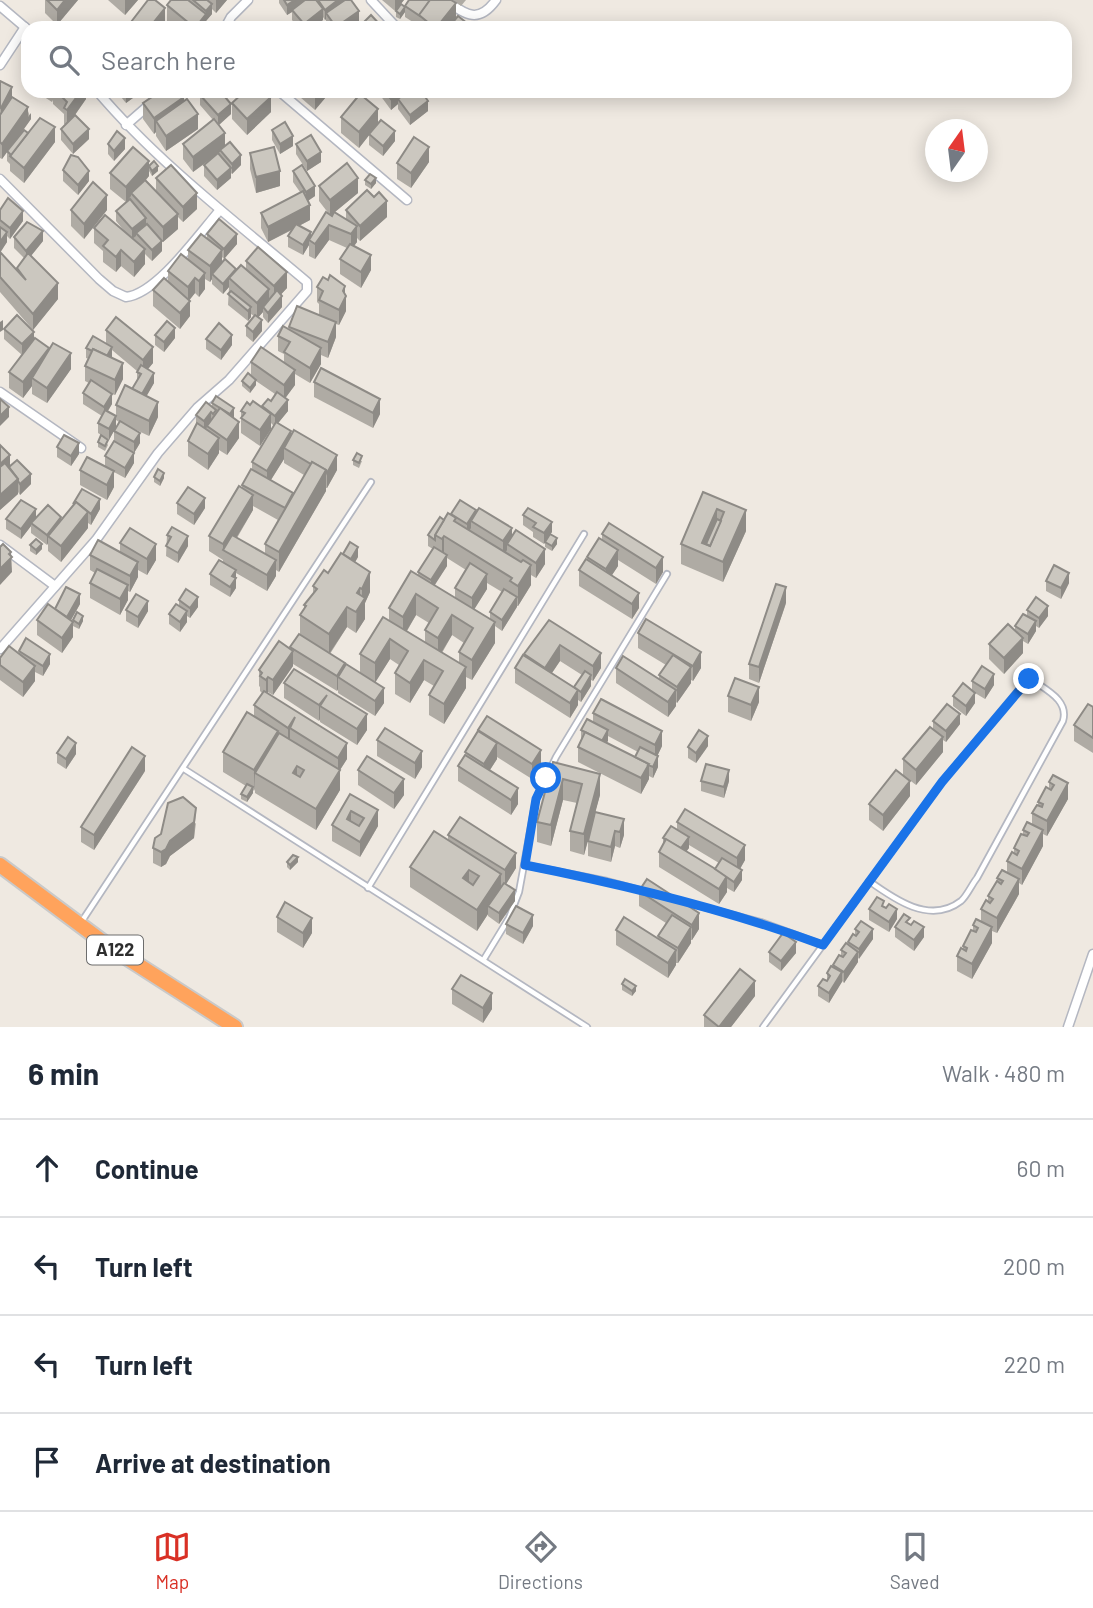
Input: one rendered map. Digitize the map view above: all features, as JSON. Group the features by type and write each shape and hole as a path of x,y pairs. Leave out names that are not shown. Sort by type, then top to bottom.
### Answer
{"highway":[{"name":"A122","path":"0,865 142,969 235,1027"}],"street":[{"path":"229,21 248,0"},
{"path":"371,0 390,21"},
{"path":"445,0 472,16 481,15 496,0"},
{"path":"0,6 21,24"},
{"path":"0,65 21,35"},
{"path":"0,649 96,540 158,453 197,408 229,380 307,291 307,282 126,125 103,98"},
{"path":"126,125 157,98"},
{"path":"287,98 407,200"},
{"path":"0,180 99,279 113,291 126,297 145,291 158,280 220,209"},
{"path":"0,392 81,449"},
{"path":"0,545 55,586"},
{"path":"1068,1027 1093,954"}],"lane":[{"path":"80,925 371,482"},
{"path":"368,888 584,534"},
{"path":"484,959 509,918 519,892 536,799 556,757 667,573"},
{"path":"763,1027 869,881 942,782 1027,680 1031,679 1064,705 1063,721 962,901 929,911 911,907 869,881"},
{"path":"184,769 587,1027"},
{"path":"525,865 607,881 655,894"},
{"path":"667,897 761,922 823,945"}],"building":[{"path":"47,0 65,0 57,10"},
{"path":"148,0 155,0 165,8 155,21 132,21"},
{"path":"171,0 188,0 206,14 200,21 186,21 167,5"},
{"path":"193,0 207,0 212,4 206,11"},
{"path":"305,0 316,0 323,9 308,21 301,21 292,10"},
{"path":"318,0 338,0 325,10"},
{"path":"345,0 351,0 359,11 345,21 332,21 326,13"},
{"path":"409,0 430,0 420,16 405,6"},
{"path":"430,0 451,0 456,3 442,21 426,21 419,15"},
{"path":"401,4 405,7 400,14 396,11"},
{"path":"371,15 377,21 365,21"},
{"path":"0,81 12,87 1,108 0,107"},
{"path":"12,97 28,107 2,144 0,115"},
{"path":"63,98 76,98 67,110 64,108 67,102"},
{"path":"150,98 183,98 154,118 143,103"},
{"path":"203,98 226,98 231,104 218,115"},
{"path":"237,98 270,98 247,119 232,103"},
{"path":"357,98 365,98 378,109 359,132 341,117"},
{"path":"426,98 428,101 410,115 398,99"},
{"path":"187,99 198,114 166,136 156,121"},
{"path":"75,115 89,129 73,144 61,129"},
{"path":"40,118 55,127 24,168 10,156"},
{"path":"214,119 225,133 193,157 183,144"},
{"path":"381,120 395,131 383,146 369,134"},
{"path":"285,122 293,136 280,144 272,130"},
{"path":"24,130 28,133 11,155 7,151"},
{"path":"117,131 125,138 114,151 108,144"},
{"path":"311,135 321,152 307,161 296,144"},
{"path":"414,137 429,147 411,173 397,163"},
{"path":"230,142 241,155 232,164 220,150"},
{"path":"133,147 149,161 126,187 110,173"},
{"path":"274,147 280,171 256,177 250,153"},
{"path":"218,153 231,168 217,180 204,165"},
{"path":"71,155 78,157 89,171 78,185 63,170"},
{"path":"154,161 158,166 152,171 149,166"},
{"path":"347,163 358,178 330,200 319,186"},
{"path":"171,165 197,193 183,207 156,178"},
{"path":"302,165 315,186 306,192 293,171"},
{"path":"370,174 376,178 371,184 365,180"},
{"path":"145,180 178,214 163,227 131,193"},
{"path":"93,182 107,195 84,224 71,210"},
{"path":"367,190 374,197 379,192 387,201 360,226 346,210"},
{"path":"303,191 310,205 268,227 261,213"},
{"path":"8,198 23,211 10,228 0,220 0,210"},
{"path":"130,199 146,218 132,229 116,211"},
{"path":"326,212 332,216 334,212 357,226 351,234 329,225 315,244 309,240"},
{"path":"105,215 145,249 134,262 121,250 116,257 103,246 108,240 94,228"},
{"path":"219,219 237,234 224,249 207,234"},
{"path":"27,222 43,231 26,251 14,237"},
{"path":"147,224 162,241 152,250 136,233"},
{"path":"296,224 311,232 303,245 288,236"},
{"path":"0,227 7,232 0,242"},
{"path":"201,234 222,250 210,266 188,250"},
{"path":"350,244 371,255 361,272 340,259"},
{"path":"258,247 287,272 274,286 246,261"},
{"path":"0,252 26,280 17,268 28,253 58,283 33,314 0,277"},
{"path":"181,254 205,273 199,281 195,278 188,287 168,271"},
{"path":"225,259 236,269 223,284 212,274"},
{"path":"241,265 269,289 257,303 229,278"},
{"path":"330,275 345,286 343,291 346,296 339,310 319,300 323,291 317,287 323,277 328,280"},
{"path":"164,278 190,301 180,313 153,290"},
{"path":"277,290 282,296 268,313 263,307"},
{"path":"231,291 251,307 248,311 228,294"},
{"path":"297,306 336,322 328,342 289,327"},
{"path":"17,315 34,332 22,344 4,329"},
{"path":"255,315 262,320 253,332 246,326"},
{"path":"116,317 153,347 143,360 106,330"},
{"path":"167,321 175,328 164,342 155,335"},
{"path":"219,323 232,335 221,350 206,339"},
{"path":"283,326 321,348 310,368 284,352 290,342 278,336"},
{"path":"93,336 112,347 107,356 86,348"},
{"path":"35,338 49,348 23,382 9,372"},
{"path":"53,343 71,353 47,388 32,378"},
{"path":"261,347 295,370 284,385 251,362"},
{"path":"93,349 123,363 115,380 85,366"},
{"path":"141,365 154,373 142,394 132,389 141,374 137,372"},
{"path":"321,368 380,399 373,413 314,382"},
{"path":"248,373 256,380 250,388 242,381"},
{"path":"91,380 112,394 104,407 83,393"},
{"path":"125,385 158,402 149,421 116,405"},
{"path":"277,392 288,400 275,416 262,406 268,399 271,401"},
{"path":"216,396 234,408 230,414 212,403"},
{"path":"0,399 9,407 0,416"},
{"path":"253,401 271,414 260,430 241,418 245,413 241,411 247,402 250,405"},
{"path":"206,402 216,410 204,421 196,415"},
{"path":"220,408 239,422 227,440 207,426"},
{"path":"105,410 116,416 109,429 98,423"},
{"path":"120,421 140,433 134,442 114,431"},
{"path":"276,422 291,431 267,471 252,462"},
{"path":"197,423 219,438 208,454 188,441"},
{"path":"294,430 337,455 327,473 284,448"},
{"path":"64,435 79,443 71,456 57,447"},
{"path":"101,435 108,440 105,446 98,442"},
{"path":"114,441 134,453 125,468 105,456"},
{"path":"0,445 10,455 0,464"},
{"path":"357,453 362,456 359,463 353,460"},
{"path":"87,457 114,471 107,485 80,470"},
{"path":"17,460 31,474 20,484 9,467"},
{"path":"312,462 326,470 279,552 265,544"},
{"path":"5,463 18,479 0,495 0,467"},
{"path":"158,469 164,473 160,481 154,477"},
{"path":"251,469 293,493 285,508 242,485"},
{"path":"239,486 253,495 223,544 209,536"},
{"path":"188,487 205,498 194,514 177,503"},
{"path":"82,489 100,499 91,514 76,502 73,504"},
{"path":"703,492 746,510 723,562 681,544","holes":["717,509 724,512 710,546 702,543"]},
{"path":"21,500 36,509 21,529 6,519"},
{"path":"460,500 476,510 467,524 451,514"},
{"path":"76,502 88,512 61,546 48,536"},
{"path":"48,505 61,517 47,535 31,523"},
{"path":"479,508 512,528 503,541 471,521"},
{"path":"528,508 552,522 544,533 533,527 536,523 523,515"},
{"path":"448,513 456,518 454,521 521,562 523,560 531,565 518,586 510,581 512,578 444,536 442,539 435,535"},
{"path":"440,517 444,520 435,540 428,535"},
{"path":"717,519 721,521 710,546 706,544"},
{"path":"609,523 663,557 656,568 602,534"},
{"path":"172,527 188,536 178,553 166,546 171,537 167,535"},
{"path":"130,528 156,544 147,559 120,543"},
{"path":"516,530 545,549 536,563 507,544"},
{"path":"550,534 557,538 552,546 545,542"},
{"path":"232,535 276,560 267,575 223,550"},
{"path":"599,538 618,550 606,569 587,557"},
{"path":"36,539 42,544 36,550 30,545"},
{"path":"98,540 138,562 130,576 90,555"},
{"path":"350,542 358,547 351,559 343,554"},
{"path":"3,544 12,557 0,569 0,547"},
{"path":"434,547 447,555 431,580 418,572"},
{"path":"341,553 370,572 362,589 357,593 365,598 356,612 347,607 329,634 300,615 306,606 304,605 317,589 313,586 324,570 328,573"},
{"path":"586,559 639,593 632,604 579,570"},
{"path":"219,560 236,570 232,576 236,578 230,587 210,574"},
{"path":"470,563 487,574 472,598 455,588"},
{"path":"1054,565 1069,573 1061,588 1046,581"},
{"path":"97,569 128,585 120,599 90,583"},
{"path":"411,571 495,622 472,660 459,652 473,628 452,615 438,638 425,630 438,608 416,594 403,617 389,608"},
{"path":"776,584 786,587 759,667 749,664"},
{"path":"66,587 80,594 67,617 55,609"},
{"path":"186,589 198,597 190,608 179,600"},
{"path":"504,589 517,597 502,620 490,612"},
{"path":"136,594 148,601 138,617 126,610"},
{"path":"1036,597 1048,606 1039,618 1027,610"},
{"path":"48,604 73,622 62,638 37,620"},
{"path":"176,604 187,611 180,622 169,614"},
{"path":"77,612 83,616 79,624 73,620"},
{"path":"1023,614 1036,621 1028,634 1015,626"},
{"path":"383,617 466,667 444,704 429,695 443,671 424,660 410,683 395,673 408,651 390,639 375,663 360,654"},
{"path":"646,619 701,652 693,666 638,633"},
{"path":"549,620 601,653 593,666 560,645 545,668 524,654"},
{"path":"1008,624 1023,638 1004,658 989,644"},
{"path":"299,634 345,663 337,676 290,647"},
{"path":"26,638 50,654 43,666 19,651"},
{"path":"279,641 293,651 273,680 268,677 266,680 260,676 262,673 259,670"},
{"path":"9,646 35,666 23,682 0,665 0,658"},
{"path":"523,655 578,690 570,703 515,668"},
{"path":"673,655 691,667 677,687 659,675"},
{"path":"623,656 676,690 668,702 616,668"},
{"path":"346,664 384,688 375,701 338,677"},
{"path":"982,666 994,674 985,689 972,681"},
{"path":"294,669 367,714 357,729 320,706 327,695 319,705 284,683"},
{"path":"585,671 591,675 581,692 574,687"},
{"path":"735,678 759,687 751,705 728,696"},
{"path":"963,683 975,693 966,706 953,696"},
{"path":"264,691 347,743 338,758 290,728 295,717 288,728 254,705"},
{"path":"601,699 662,731 655,745 593,713"},
{"path":"947,704 960,714 946,731 933,721"},
{"path":"1088,704 1093,707 1093,738 1074,725"},
{"path":"247,712 278,731 254,770 223,752"},
{"path":"487,716 541,750 532,764 478,730"},
{"path":"587,719 608,730 602,741 581,730"},
{"path":"930,727 943,737 916,770 903,759"},
{"path":"385,728 422,751 415,763 377,740"},
{"path":"699,730 708,736 696,753 688,747"},
{"path":"478,731 497,743 484,764 465,752"},
{"path":"585,732 649,764 641,778 578,747"},
{"path":"279,733 340,770 316,809 255,773","holes":["297,766 304,770 300,777 293,773"]},
{"path":"68,737 76,743 66,759 57,753"},
{"path":"132,747 145,756 94,835 81,827"},
{"path":"640,747 658,756 653,767 635,757"},
{"path":"465,755 518,788 511,800 458,766"},
{"path":"367,756 404,779 394,793 358,770"},
{"path":"553,762 600,774 584,834 570,831 582,784 563,779 551,825 537,822"},
{"path":"706,764 729,770 724,787 701,781"},
{"path":"896,770 910,781 883,815 869,804"},
{"path":"1053,775 1068,783 1047,821 1032,813 1037,805 1042,807 1043,804 1038,802 1046,787 1051,790 1054,785 1049,782"},
{"path":"247,784 253,787 247,797 241,794"},
{"path":"350,794 378,810 360,842 332,825","holes":["351,811 364,818 359,826 347,819"]},
{"path":"183,797 196,808 194,822 161,852 153,848 155,838 161,834 168,803"},
{"path":"685,809 745,845 737,858 677,822"},
{"path":"595,812 624,819 620,832 615,831 611,847 588,841"},
{"path":"460,817 516,853 505,870 448,835"},
{"path":"1027,822 1043,830 1022,869 1007,861 1012,852 1017,855 1019,851 1014,848 1021,834 1027,836 1029,833 1023,830"},
{"path":"671,826 689,837 681,848 663,838"},
{"path":"434,831 501,874 477,910 410,867","holes":["469,870 479,876 473,885 463,878"]},
{"path":"666,839 727,876 719,889 659,852"},
{"path":"293,855 298,857 290,865 287,862"},
{"path":"722,858 742,870 734,882 715,869"},
{"path":"1002,870 1019,879 997,918 981,909 986,900 990,903 993,899 988,896 997,881 1001,884 1003,881 997,878"},
{"path":"647,879 699,913 692,925 639,891"},
{"path":"504,883 515,890 499,913 488,906"},
{"path":"877,897 884,901 882,906 886,908 889,904 897,909 889,922 869,909"},
{"path":"285,902 312,918 303,933 277,917"},
{"path":"516,906 533,915 523,933 506,924"},
{"path":"904,914 910,918 906,922 911,925 914,921 924,927 914,940 895,927"},
{"path":"672,915 691,927 678,948 658,936"},
{"path":"624,917 676,950 668,963 616,930"},
{"path":"976,919 992,927 972,964 957,956 961,948 966,951 967,948 963,946 971,930 976,932 978,928 973,925"},
{"path":"861,921 873,929 859,949 848,942 853,934 856,936 859,932 855,929"},
{"path":"783,933 796,942 781,961 769,952"},
{"path":"846,943 858,952 844,972 833,965 839,955 843,957 846,953 841,950"},
{"path":"831,966 842,972 829,993 818,986 823,979 827,981"},
{"path":"740,969 755,981 719,1027 704,1015"},
{"path":"461,975 492,993 483,1008 452,989"},
{"path":"625,979 636,986 632,991 622,984"}],"route":[{"path":"546,778 536,799 525,865 607,881 724,912 761,922 823,945 942,782 1029,679"}]}
